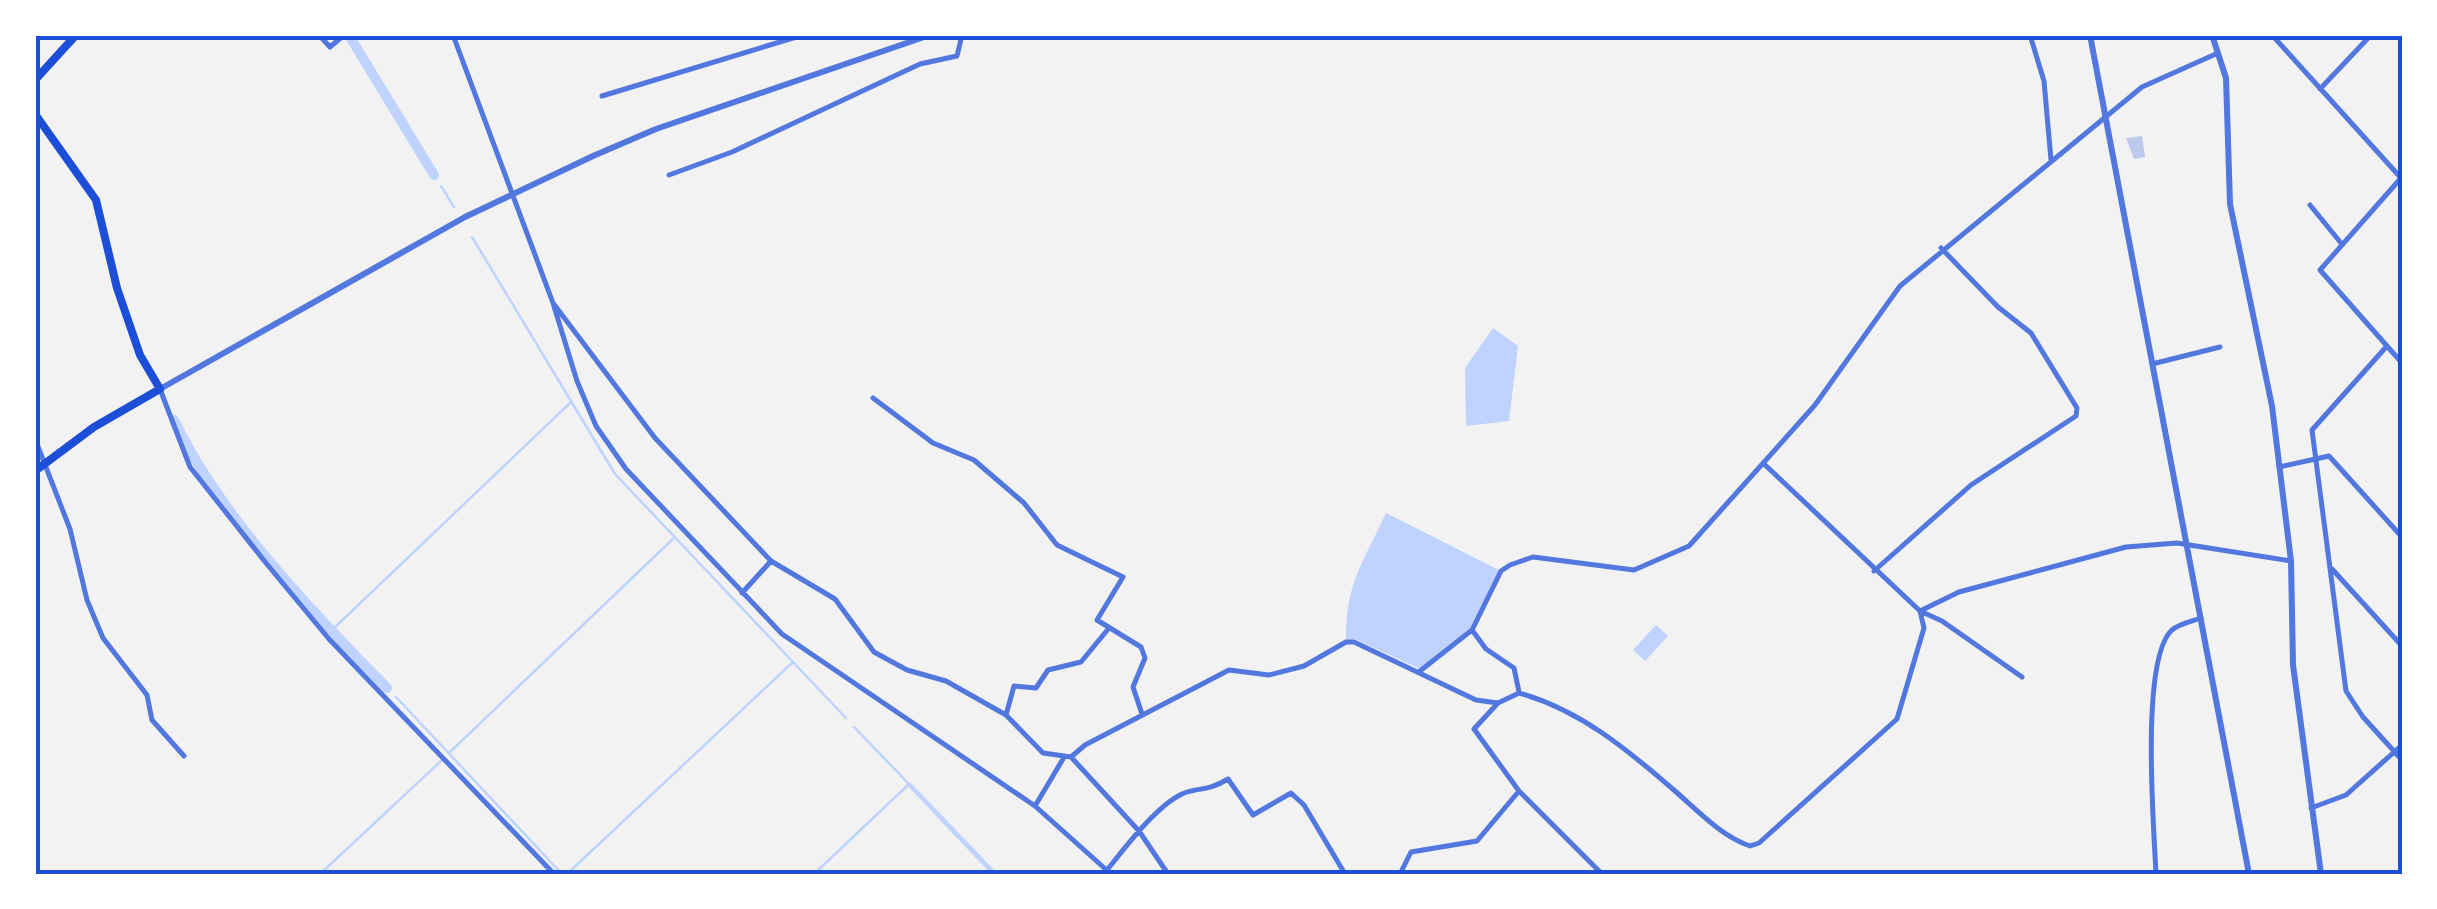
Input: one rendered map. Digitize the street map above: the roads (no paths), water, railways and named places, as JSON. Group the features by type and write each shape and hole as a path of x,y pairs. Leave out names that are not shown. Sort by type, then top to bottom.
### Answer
{"main road":[{"path":"35,80 76,35"},
{"path":"35,114 96,200 116,288 140,354 160,389 94,428 35,472"}],"street":[{"path":"318,35 330,48 344,35"},
{"path":"453,35 596,426 626,469 782,634 1036,806 1109,872 1139,831 1182,793 1208,791 1228,779 1253,815 1291,793 1304,806 1346,874"},
{"path":"602,96 803,35"},
{"path":"554,874 329,639 266,562 190,467 160,389 513,194 656,129 930,35"},
{"path":"668,176 732,152 920,64 958,56 962,35"},
{"path":"2030,35 2044,81 2051,161"},
{"path":"2090,35 2249,874"},
{"path":"2212,35 2226,78 2230,204 2267,367 2291,561 2293,665 2321,874"},
{"path":"2272,35 2401,178 2320,270 2402,362"},
{"path":"2320,88 2371,35"},
{"path":"1420,671 1472,630 1501,571 1510,565 1533,557 1634,570 1689,546 1815,405 1881,308 1941,248 2142,87 2220,52"},
{"path":"2310,205 2341,244"},
{"path":"1874,571 1972,485 2076,416 2076,408 2031,333 1998,307 1941,248"},
{"path":"553,303 655,438 771,560 835,599 874,652 907,670 946,681 1006,714 1043,753 1067,758 1139,831 1168,874"},
{"path":"2386,346 2312,430 2346,691 2402,760"},
{"path":"2152,364 2220,347"},
{"path":"873,398 934,443 974,460 1024,503 1057,545 1123,576 1097,620 1141,647 1145,658 1133,687 1142,714"},
{"path":"35,439 47,463 103,638 147,695 152,720 184,756"},
{"path":"2279,467 2329,456 2402,537"},
{"path":"1763,462 1874,571 1920,610 1942,620 2022,677"},
{"path":"1920,610 1958,592 2030,576 2098,551 2187,545 2243,550 2291,561"},
{"path":"742,593 771,560"},
{"path":"2330,567 2402,646"},
{"path":"1602,874 1518,791 1474,729 1498,703 1519,694 1561,708 1622,746 1720,830 1750,846 1759,843 1897,718 1924,628 1920,610"},
{"path":"2156,874 2151,714 2158,666 2162,646 2172,630 2201,618"},
{"path":"1006,714 1014,686 1036,688 1048,670 1081,662 1110,628"},
{"path":"1472,630 1486,648 1514,668 1519,694"},
{"path":"1036,806 1067,758 1142,714 1230,670 1268,675 1304,666 1346,642 1420,671 1476,700 1498,703"},
{"path":"2311,808 2346,794 2402,744"},
{"path":"1400,874 1411,852 1477,841 1518,791"}],"water":[{"path":"1493,328 1518,346 1509,421 1466,426 1465,368"},
{"path":"1386,513 1499,570 1470,628 1420,669 1355,639 1346,640 1352,588"},
{"path":"1656,625 1668,636 1645,661 1633,650"},
{"path":"911,783 998,874 991,874 906,784"}],"waterway":[{"path":"350,37 434,175"},
{"path":"441,186 454,207"},
{"path":"472,237 615,474 846,718"},
{"path":"331,631 570,403"},
{"path":"174,420 193,456 242,527 299,595 387,688"},
{"path":"450,752 674,538"},
{"path":"567,874 792,663"},
{"path":"396,697 562,874"},
{"path":"854,727 909,784"},
{"path":"320,874 441,761"},
{"path":"814,874 908,785"}]}
